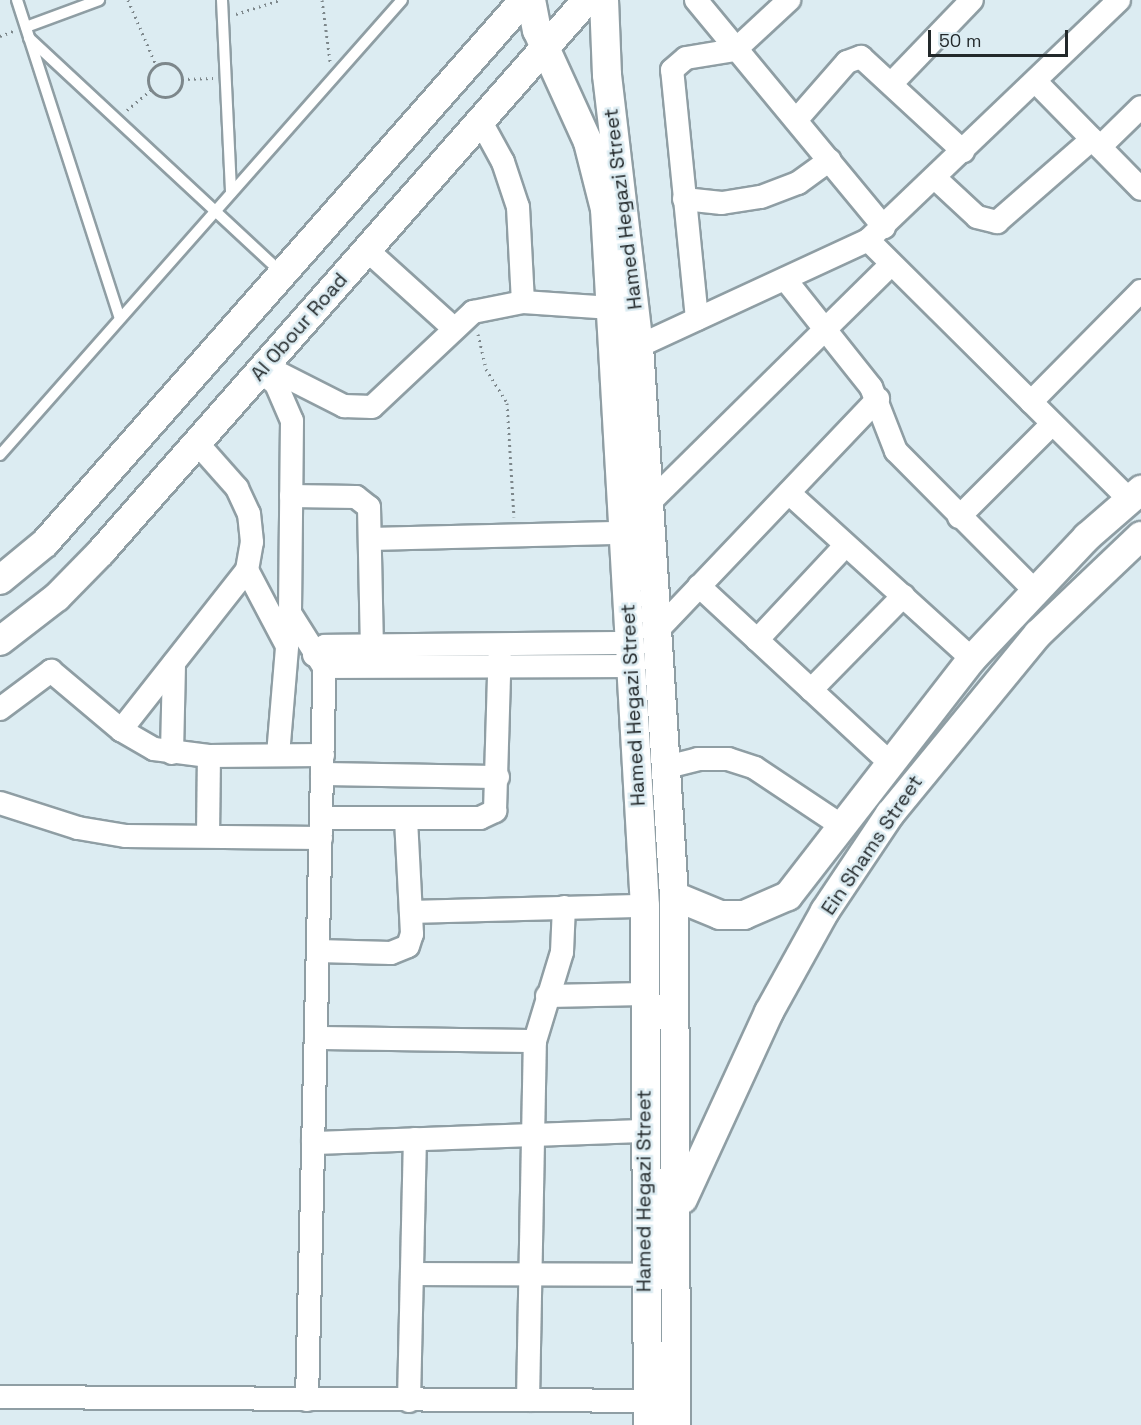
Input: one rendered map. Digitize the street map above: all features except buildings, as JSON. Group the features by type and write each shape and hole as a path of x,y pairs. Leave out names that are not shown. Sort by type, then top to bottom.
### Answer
{"street":[{"path":"0,580 45,543 524,0"},
{"name":"Hamed Hegazi Street","path":"531,0 545,48 576,110 598,176 612,308 627,346 623,533 639,648 663,768 674,896 679,1207 676,1413"},
{"name":"Al Obour Road","path":"0,641 57,597 262,369 587,0"},
{"name":"Hamed Hegazi Street","path":"604,0 607,75 627,346 649,503 639,648 645,906 643,1275 647,1413"},
{"path":"696,0 735,50 798,118 830,160 876,233 891,264 1052,424 1135,495"},
{"path":"697,319 672,70 686,58 735,50 789,0"},
{"path":"892,83 972,0"},
{"path":"627,346 697,319 785,279 876,233 1119,0"},
{"path":"798,118 851,59 866,59 963,151"},
{"path":"1035,81 1141,189"},
{"path":"935,178 977,217 997,222 1141,108"},
{"path":"480,120 503,162 519,207 525,255 523,302"},
{"path":"684,199 723,203 761,197 798,183 830,160"},
{"path":"367,250 451,326"},
{"path":"649,503 891,264"},
{"path":"785,279 878,399 896,452 1034,590"},
{"path":"1031,402 1141,291"},
{"path":"262,369 344,406 372,407 451,326 473,312 523,302 612,308"},
{"path":"262,369 281,393 292,421 290,613 280,703 268,755"},
{"path":"321,656 500,656 639,648 878,399"},
{"path":"959,517 1052,424"},
{"path":"121,730 247,570 252,542 249,514 237,488 196,443"},
{"path":"789,493 972,659"},
{"name":"Ein Shams Street","path":"674,896 720,915 767,909 788,896 972,659 1034,590 1135,495"},
{"path":"291,496 361,499 371,512 372,645"},
{"path":"371,539 623,533"},
{"name":"Ein Shams Street","path":"679,1207 769,1012 825,911 890,814 1038,634 1141,536"},
{"path":"757,640 846,545"},
{"path":"247,570 286,644"},
{"path":"699,586 890,763"},
{"path":"811,690 903,596"},
{"path":"290,613 321,656 321,828 307,1400"},
{"path":"321,656 372,645 500,656"},
{"path":"0,803 78,828 126,836 208,837 321,828 406,818 489,816 498,801 500,656"},
{"path":"172,753 174,663"},
{"path":"0,709 51,671 121,730 172,753 209,756 268,755 322,764 498,777"},
{"path":"208,837 209,756"},
{"path":"663,768 698,759 728,759 755,768 842,826"},
{"path":"318,951 397,952 411,940 406,818"},
{"path":"411,912 645,906"},
{"path":"528,1400 535,1041 562,952 564,907"},
{"path":"547,996 645,994"},
{"path":"316,1038 535,1041"},
{"path":"313,1143 644,1131"},
{"path":"409,1401 415,1139"},
{"path":"412,1275 643,1275"},
{"path":"0,1397 528,1400 647,1413 676,1413"}],"lane":[{"path":"17,0 120,318"},
{"path":"28,33 99,0"},
{"path":"222,0 231,194"},
{"path":"0,455 402,0"},
{"path":"28,33 283,274"}],"path":[{"path":"128,0 156,65"},
{"path":"223,18 280,0"},
{"path":"322,0 333,78"},
{"path":"156,65 173,65 182,79"},
{"path":"151,90 148,79 156,65"},
{"path":"182,79 225,78"},
{"path":"151,90 168,97 182,79"},
{"path":"117,119 151,90"},
{"path":"473,312 486,369 507,404 515,537"}]}
